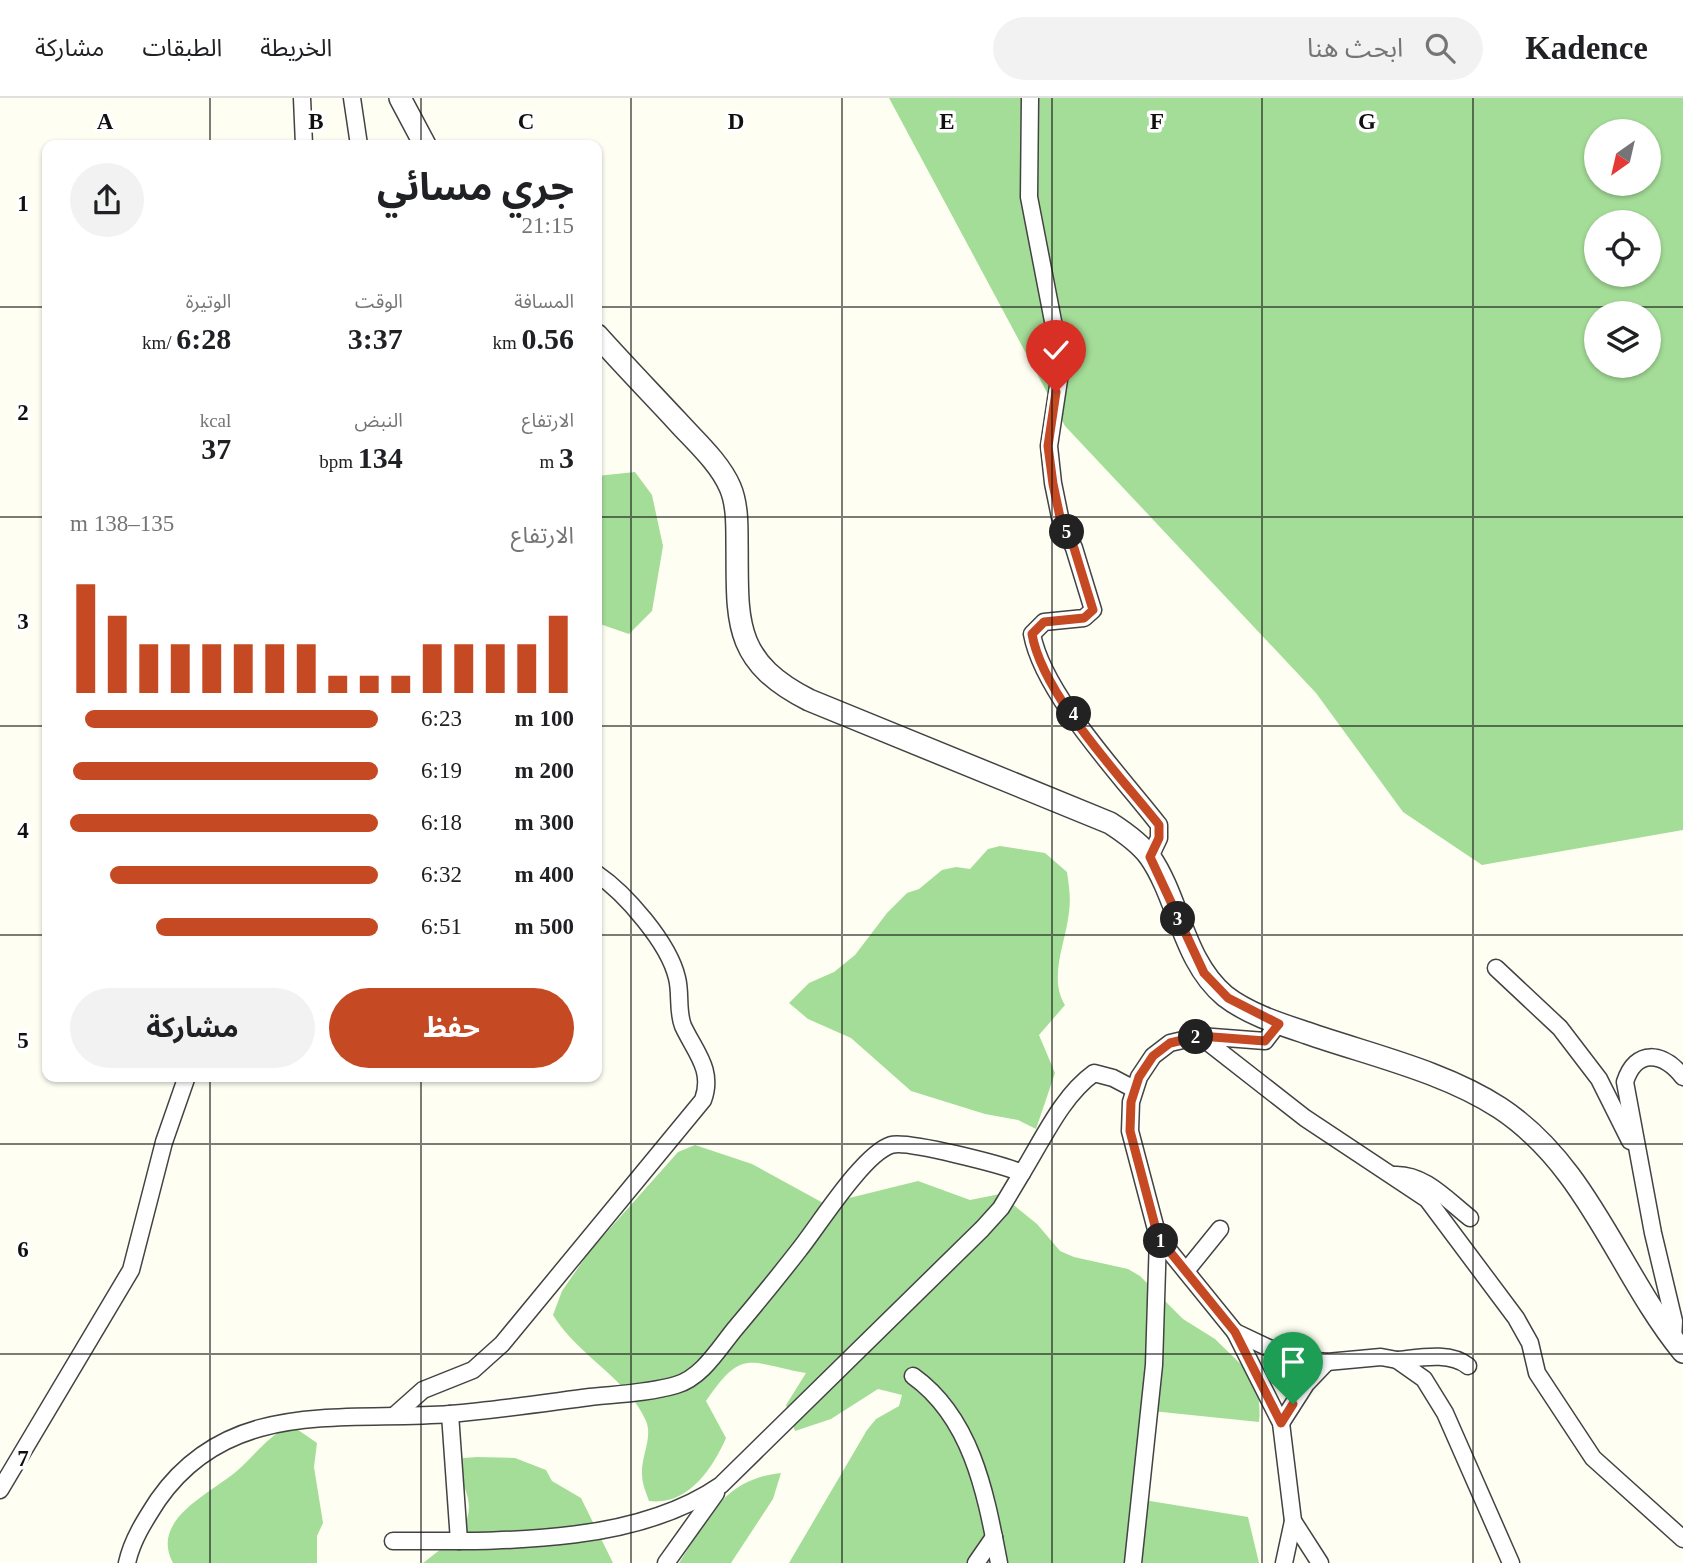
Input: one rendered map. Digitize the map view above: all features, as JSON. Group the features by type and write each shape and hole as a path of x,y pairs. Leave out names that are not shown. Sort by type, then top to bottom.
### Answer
{"street":[{"path":"302,98 304,140"},
{"path":"352,98 358,140"},
{"path":"400,98 422,140"},
{"path":"1030,98 1029,197 1059,360 1048,446 1060,517 1074,548 1093,610 1084,618 1044,622 1032,634 1035,652 1055,688 1095,745 1159,825 1159,838 1150,857"},
{"path":"602,340 699,445 732,490 737,516 740,625 748,648 762,668 783,687 810,700 1110,823 1150,857 1204,973 1228,998 1279,1024 1441,1080 1499,1108 1522,1125 1552,1152 1576,1181 1678,1346"},
{"path":"396,1414 423,1390 473,1370 502,1344 703,1100 709,1084 704,1066 682,1022 678,980 673,962 617,887 602,877"},
{"path":"1496,968 1560,1028 1599,1079 1639,1162"},
{"path":"1133,1563 1154,1365 1158,1237 1130,1131 1134,1089 1153,1056 1170,1043 1200,1036 1265,1041 1279,1024"},
{"path":"1200,1036 1305,1118 1427,1199 1496,1287 1530,1343 1537,1373 1593,1458 1683,1539"},
{"path":"1678,1346 1625,1082 1629,1069 1637,1061 1647,1057 1671,1064 1683,1077"},
{"path":"666,1563 721,1485 1001,1208 1069,1097 1086,1079 1094,1073 1113,1078 1134,1089"},
{"path":"0,1490 131,1270 164,1142 185,1082"},
{"path":"127,1563 144,1520 176,1476 227,1439 278,1423 396,1414 450,1414 650,1390 690,1379 782,1271 860,1169 872,1157 893,1144 985,1161 1022,1173"},
{"path":"1392,1175 1405,1175 1423,1182 1470,1218"},
{"path":"1186,1271 1220,1229"},
{"path":"1158,1237 1235,1332 1281,1423 1293,1521 1284,1563"},
{"path":"1235,1332 1290,1358 1327,1362 1433,1356 1462,1361 1468,1366"},
{"path":"1397,1360 1424,1379 1445,1413 1511,1563"},
{"path":"1281,1423 1306,1384 1327,1362"},
{"path":"913,1377 942,1404 960,1429 985,1493 999,1563"},
{"path":"450,1414 459,1541"},
{"path":"393,1541 459,1541 571,1534 645,1520 693,1503 721,1485"},
{"path":"1293,1521 1320,1563"},
{"path":"976,1563 994,1537"}],"green space":[{"path":"889,98 1683,98 1683,830 1482,865 1403,812 1316,693 1065,426"},
{"path":"635,472 652,495 663,546 652,611 629,634 602,625 602,475"},
{"path":"1000,846 1045,853 1067,872 1069,912 1058,972 1060,994 1065,1005 1039,1035 1055,1073 1036,1129 1018,1120 985,1114 911,1091 851,1038 808,1019 789,1003 809,983 834,972 855,955 887,913 907,893 919,889 942,870 956,867 970,869 988,849"},
{"path":"695,1145 752,1164 825,1204 918,1181 970,1200 1000,1194 1037,1224 1060,1251 1074,1257 1128,1269 1140,1276 1183,1319 1215,1339 1259,1382 1260,1412 1259,1422 1152,1411 1144,1500 1248,1517 1259,1563 789,1563 867,1430 876,1419 899,1406 902,1395 878,1389 831,1419 795,1431 786,1405 806,1373 759,1363 748,1363 729,1372 706,1401 726,1438 706,1473 686,1492 675,1498 649,1501 642,1474 648,1440 646,1421 627,1392 575,1343 553,1315 562,1291 589,1252 678,1152"},
{"path":"291,1425 317,1443 314,1467 323,1523 317,1536 317,1563 173,1563 168,1547 169,1533 176,1520 238,1470 269,1439"},
{"path":"463,1458 515,1458 546,1470 552,1481 581,1498 613,1563 423,1563 451,1541 465,1523 469,1502 460,1466"},
{"path":"781,1473 773,1499 731,1563 679,1563 709,1517 731,1493 745,1483"}],"route":[{"path":"1056,392 1048,446 1053,484 1060,517 1074,548 1093,610 1084,618 1044,622 1032,634 1035,652 1055,688 1095,745 1159,825 1159,838 1150,857 1204,973 1228,998 1279,1024 1265,1041 1200,1036 1170,1043 1153,1056 1139,1077 1131,1102 1130,1131 1135,1160 1158,1237 1235,1332 1281,1423 1293,1404"}]}
